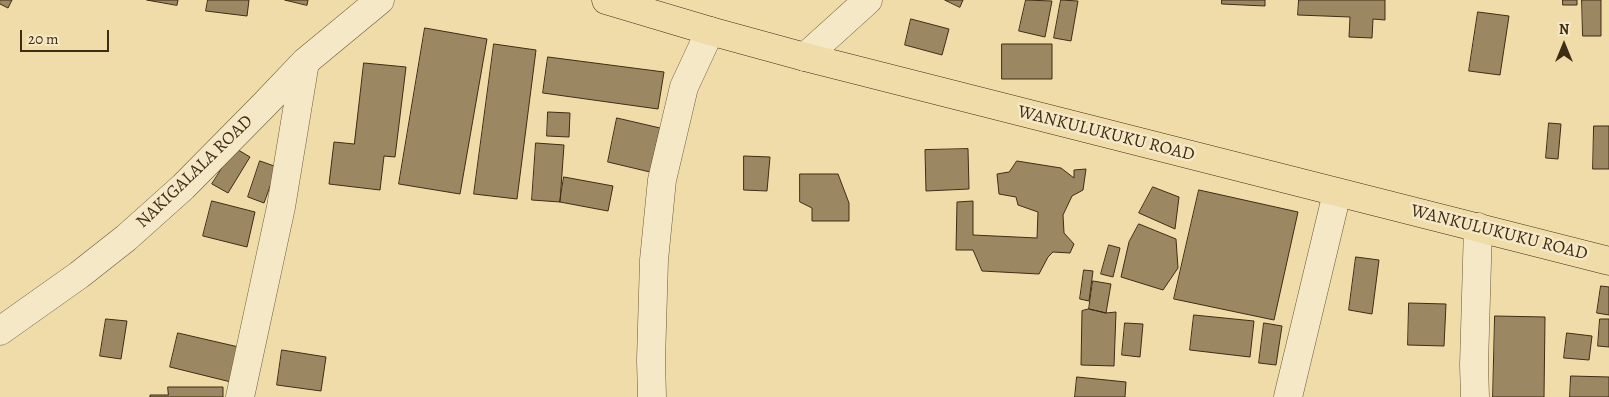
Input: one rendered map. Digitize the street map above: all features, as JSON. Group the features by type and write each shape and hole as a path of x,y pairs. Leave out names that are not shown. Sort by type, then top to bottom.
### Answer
{"main road":[{"name":"WANKULUKUKU ROAD","path":"606,0 805,57 1609,261"}],"street":[{"name":"NAKIGALALA ROAD","path":"0,331 79,275 126,238 183,187 305,62 380,0"},
{"path":"805,57 868,0"},
{"path":"652,397 651,360 654,260 662,180 684,88 710,31"},
{"path":"240,397 282,207 305,62"},
{"path":"1288,397 1337,193"},
{"path":"1475,397 1474,366 1478,227"}],"building":[{"path":"0,0 12,0 8,8 0,4"},
{"path":"147,0 178,0 177,5"},
{"path":"208,0 249,0 247,16 206,11"},
{"path":"285,0 308,0 307,5"},
{"path":"945,0 963,0 960,7"},
{"path":"1026,0 1052,1 1045,37 1019,31"},
{"path":"1061,0 1078,1 1071,41 1054,38"},
{"path":"1222,0 1265,0 1265,6 1222,4"},
{"path":"1299,0 1385,0 1385,20 1373,19 1372,38 1349,37 1350,17 1298,15"},
{"path":"1563,0 1577,0 1577,5 1563,5"},
{"path":"1582,0 1601,0 1601,36 1583,36"},
{"path":"1478,12 1509,16 1500,75 1469,71"},
{"path":"911,19 949,29 942,55 905,45"},
{"path":"425,28 487,39 460,194 399,184"},
{"path":"494,44 536,50 517,199 474,194"},
{"path":"1002,44 1052,44 1052,79 1002,79"},
{"path":"548,57 664,72 658,109 543,93"},
{"path":"364,63 406,67 395,157 384,156 380,190 329,184 334,142 354,144"},
{"path":"548,112 570,113 569,137 547,136"},
{"path":"617,118 660,128 650,172 608,162"},
{"path":"1549,123 1561,124 1558,159 1546,158"},
{"path":"1594,126 1609,126 1609,169 1593,169"},
{"path":"536,143 564,145 560,202 532,200"},
{"path":"235,148 250,157 228,193 212,184"},
{"path":"968,149 969,189 926,191 925,150"},
{"path":"744,156 770,157 767,191 744,190"},
{"path":"260,161 277,167 264,203 248,197"},
{"path":"1017,161 1061,168 1074,178 1074,170 1086,169 1083,190 1072,196 1063,215 1064,233 1074,244 1070,253 1053,252 1048,257 1039,274 982,271 973,250 956,250 957,202 973,201 973,235 1037,238 1038,212 1018,205 1016,197 999,194 997,174 1009,172"},
{"path":"800,174 838,174 849,203 849,221 812,221 812,208 800,202"},
{"path":"564,177 613,186 608,211 560,202"},
{"path":"1153,187 1179,197 1175,229 1139,213"},
{"path":"1199,190 1298,212 1274,320 1174,299"},
{"path":"212,201 255,212 247,247 203,236"},
{"path":"1139,224 1176,239 1178,268 1163,290 1121,277 1129,242"},
{"path":"1109,245 1120,248 1113,277 1101,274"},
{"path":"1356,257 1379,260 1372,314 1349,310"},
{"path":"1084,270 1093,271 1089,301 1080,299"},
{"path":"1093,281 1111,284 1106,313 1089,309"},
{"path":"1601,286 1609,287 1609,315 1597,313"},
{"path":"1409,303 1446,304 1444,346 1408,345"},
{"path":"1089,309 1106,313 1116,312 1114,366 1081,365 1082,311"},
{"path":"1194,315 1254,321 1250,357 1190,350"},
{"path":"1495,316 1545,317 1544,397 1493,397"},
{"path":"106,319 127,321 121,359 100,356"},
{"path":"1600,319 1609,319 1609,347 1598,346"},
{"path":"1125,323 1143,324 1140,357 1122,355"},
{"path":"1264,323 1282,326 1276,365 1259,363"},
{"path":"178,333 243,348 235,383 170,367"},
{"path":"1567,333 1592,336 1589,360 1564,358"},
{"path":"282,350 326,357 321,391 277,385"},
{"path":"1571,376 1609,377 1609,397 1570,397"},
{"path":"1077,377 1126,382 1125,397 1075,397"},
{"path":"168,387 223,387 223,397 150,397 150,395 168,395"}]}
